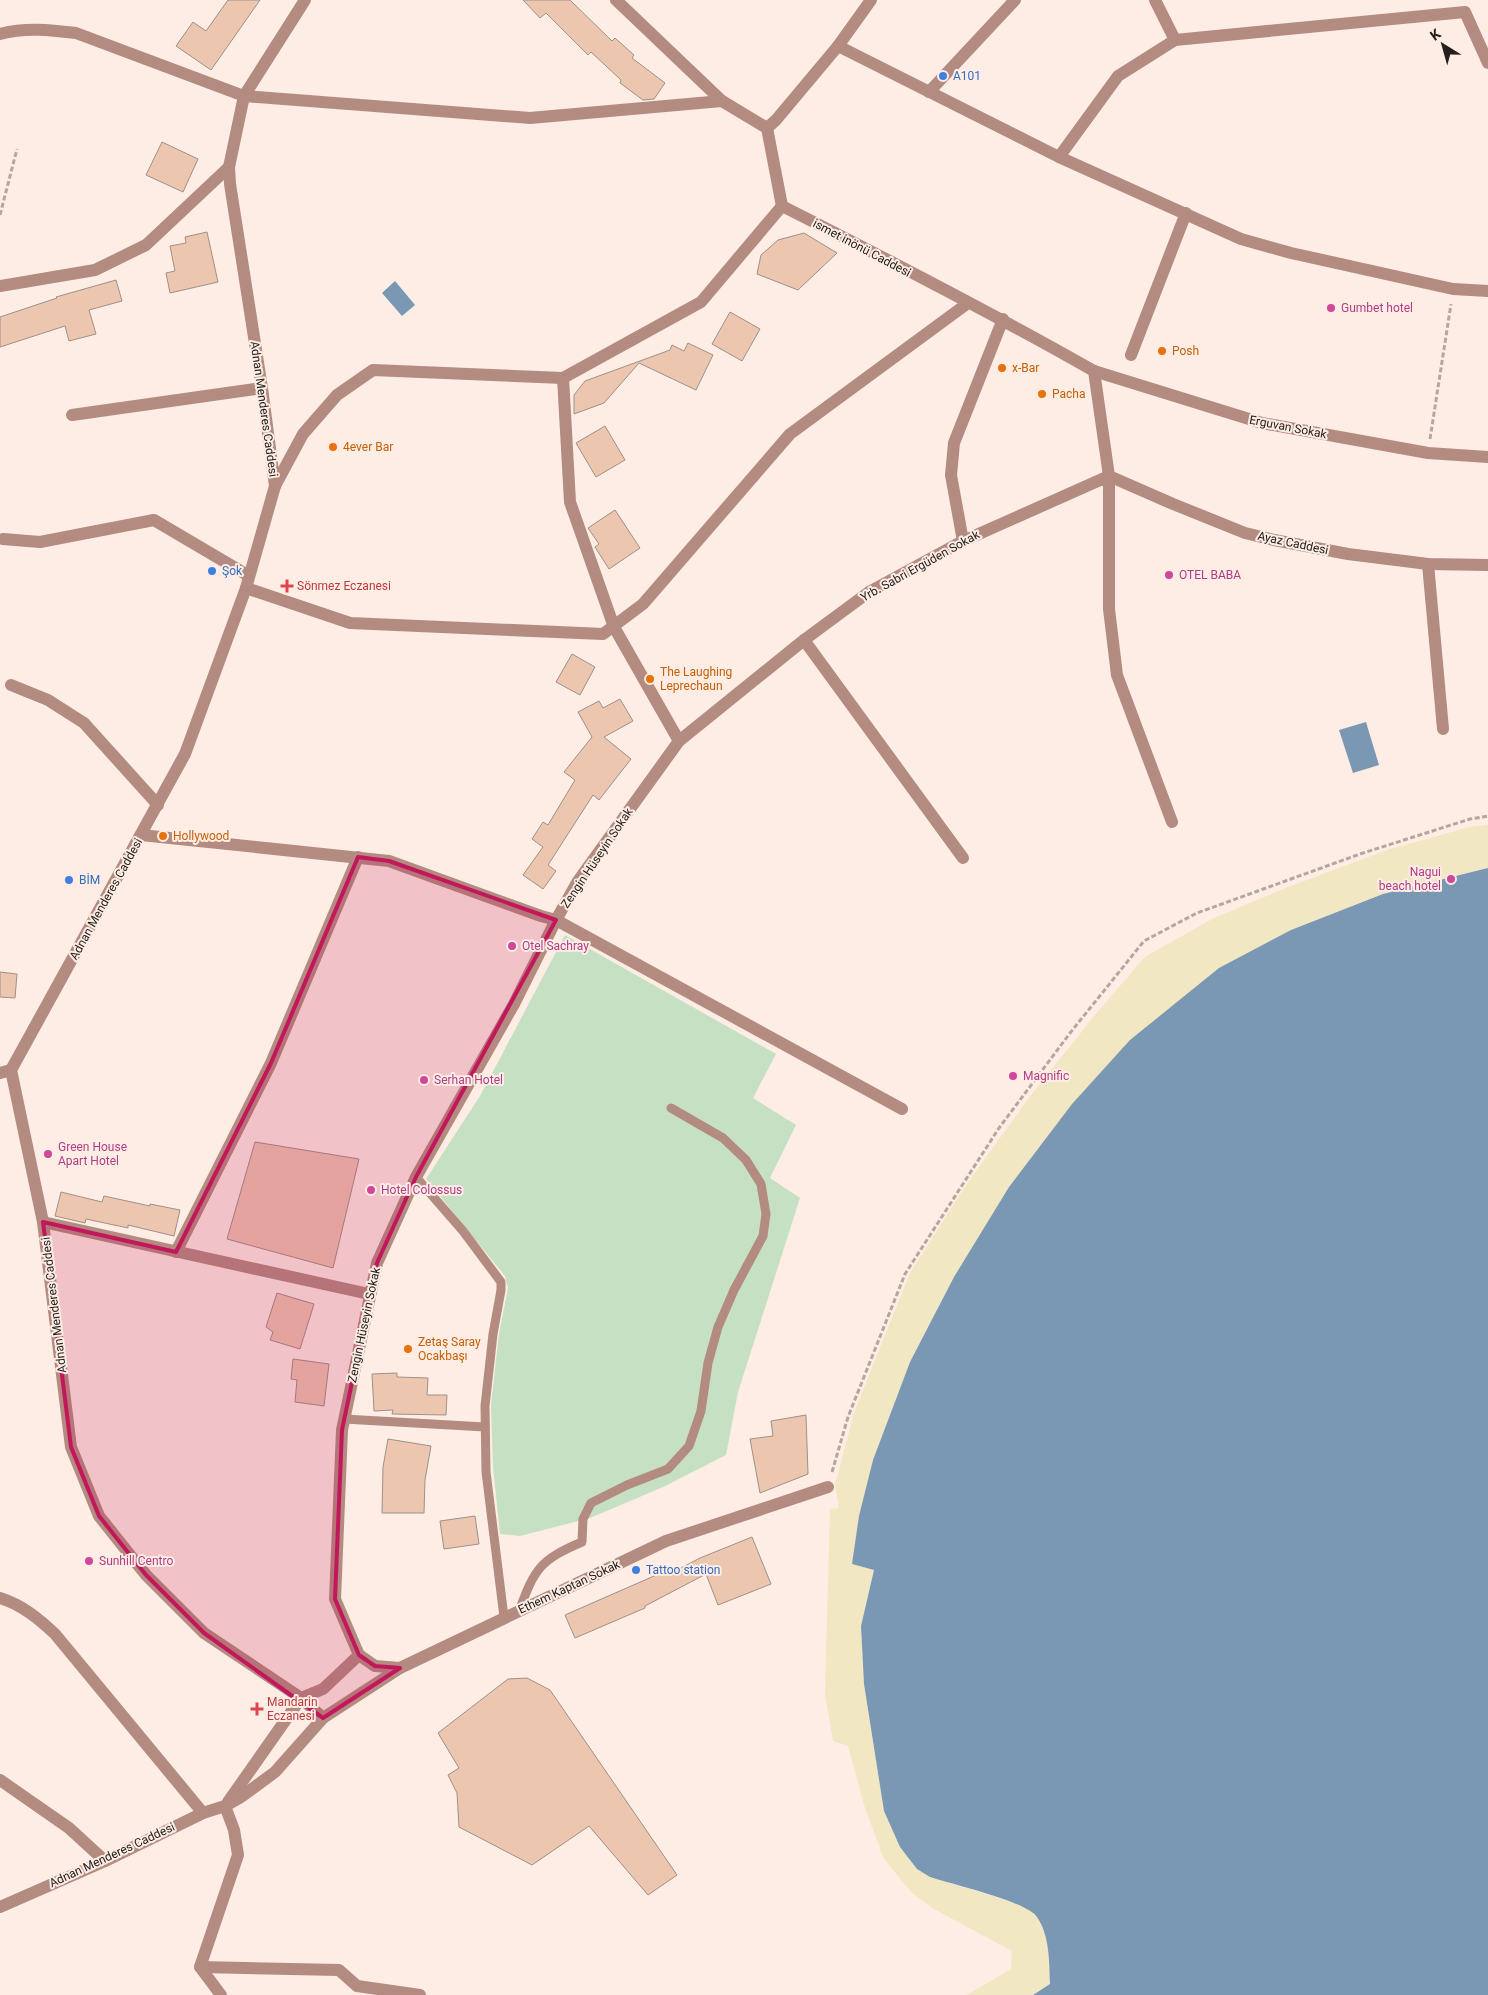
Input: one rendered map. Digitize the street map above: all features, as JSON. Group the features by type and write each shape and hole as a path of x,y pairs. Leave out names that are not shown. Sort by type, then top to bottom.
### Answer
{"street":[{"name":"Adnan Menderes Caddesi","path":"305,0 244,96 229,167 275,486 248,582 185,754 6,1072 44,1222 71,1447 99,1516 146,1575 204,1633 301,1698 323,1718"},
{"path":"275,486 303,434 337,395 373,370 563,378 701,302 782,206 767,128 722,101 616,0"},
{"path":"767,128 776,120 838,46 871,0"},
{"path":"929,92 1015,0"},
{"path":"1155,0 1175,40"},
{"path":"1059,157 1118,76 1175,40 1465,12 1488,63"},
{"path":"0,34 9,31 47,29 76,33 244,96 530,118 722,101"},
{"path":"838,46 1059,157 1241,239 1290,253 1454,289 1488,291"},
{"path":"0,286 95,270 146,245 229,167"},
{"name":"ismet inönü Caddesi","path":"782,206 968,303 1003,319 1094,371"},
{"path":"1131,355 1186,213"},
{"path":"3,539 40,542 154,520 248,582 350,623 603,634 642,604 790,434 968,303"},
{"path":"964,541 951,474 954,443 1003,319"},
{"path":"1094,371 1109,476 1109,609 1117,675 1172,822"},
{"name":"Erguvan Sokak","path":"1094,371 1262,423 1428,452 1488,457"},
{"path":"563,378 570,502 614,627 679,741"},
{"path":"72,415 262,388"},
{"name":"Yrb. Sabri Ergüden Sokak","path":"679,741 804,640 869,592 964,541 1109,476"},
{"name":"Ayaz Caddesi","path":"1109,476 1245,533 1348,554 1428,564 1488,566"},
{"path":"1428,564 1443,729"},
{"path":"804,640 963,858"},
{"path":"11,685 48,700 84,723 158,805"},
{"name":"Zengin Hüseyin Sokak","path":"359,1655 335,1599 342,1430 377,1263 416,1177 514,1004 556,920 578,881 679,741"},
{"path":"141,835 389,861 540,916 556,920 902,1109"},
{"path":"176,1252 271,1063 358,857"},
{"path":"44,1222 369,1294"},
{"name":"Ethem Kaptan Sokak","path":"225,1806 241,1798 275,1772 323,1718 400,1668 666,1541 828,1487"},
{"path":"0,1598 12,1601 34,1614 55,1634 203,1812"},
{"path":"200,1967 238,1856 234,1830 225,1806 301,1698 323,1689 359,1655 375,1666 400,1668"},
{"path":"0,1780 69,1828 105,1861"},
{"name":"Adnan Menderes Caddesi","path":"0,1907 105,1861 203,1812 225,1806"},
{"path":"200,1967 339,1970 360,1990 420,1995"},
{"path":"200,1967 221,1995"}],"lane":[{"path":"519,1611 530,1580 545,1561 560,1551 582,1542 583,1519 592,1503 627,1485 668,1469 689,1446 701,1411 708,1363 718,1327 734,1290 763,1236 766,1214 761,1184 746,1160 723,1138 670,1108"},
{"path":"416,1177 463,1231 501,1282 485,1406 485,1427 486,1472 504,1617"},
{"path":"344,1419 485,1427"}],"path":[{"path":"0,215 17,149"},
{"path":"1428,452 1454,289"},
{"path":"828,1487 848,1417 905,1274 999,1128 1070,1033 1144,941 1196,913 1360,854 1470,819 1488,816"}],"highlighted area":[{"path":"358,857 389,861 556,920 416,1177 377,1263 342,1430 335,1599 359,1655 375,1666 400,1668 323,1718 204,1633 146,1575 99,1516 71,1447 43,1222 176,1252 271,1063"}],"green space":[{"path":"565,935 776,1054 753,1098 796,1125 770,1178 800,1198 738,1392 726,1455 663,1487 590,1518 520,1536 500,1534 493,1467 491,1405 499,1334 508,1288 505,1276 426,1179 480,1096"}],"sand":[{"path":"1488,825 1488,868 1383,894 1291,930 1072,1104 1009,1187 954,1277 910,1362 873,1460 852,1564 874,1570 861,1626 864,1684 884,1811 900,1847 930,1877 1023,1905 1037,1916 1047,1939 1050,1985 1033,1995 967,1995 1011,1969 1012,1951 934,1909 912,1893 884,1859 865,1808 848,1746 833,1741 825,1694 830,1509 839,1508 835,1485 855,1410 910,1273 966,1185 1031,1095 1099,1010 1145,957 1212,919 1288,887 1390,849 1470,827"}],"water":[{"path":"395,281 415,305 402,316 382,293"},
{"path":"1366,722 1379,765 1353,773 1339,730"},
{"path":"1488,868 1488,1995 1033,1995 1050,1984 1047,1941 1037,1917 1019,1905 1004,1899 930,1877 917,1869 900,1847 884,1811 864,1684 861,1626 874,1570 852,1564 859,1516 873,1460 910,1362 954,1277 1009,1187 1072,1104 1130,1040 1219,968 1291,930 1383,894"}],"building":[{"path":"228,0 260,0 211,70 176,46 193,22 206,31"},
{"path":"523,0 570,0 612,41 615,38 634,55 632,58 665,83 654,99 643,100 620,83 621,80 591,52 588,55 546,13 540,18"},
{"path":"162,142 198,159 183,192 146,175"},
{"path":"207,232 218,282 170,293 166,273 175,271 170,246 186,243 185,237"},
{"path":"804,233 837,253 798,290 757,274 761,255 778,240"},
{"path":"116,280 122,301 89,310 96,334 69,341 65,326 0,347 0,317 56,297"},
{"path":"730,312 760,329 742,361 712,344"},
{"path":"688,343 713,355 696,390 639,363 604,403 574,414 574,395 585,381 670,350 672,345 684,351"},
{"path":"605,426 625,460 596,477 576,443"},
{"path":"615,510 640,548 609,569 595,547 599,544 588,528"},
{"path":"572,654 595,667 580,695 556,682"},
{"path":"620,699 633,721 604,737 631,759 599,800 593,795 548,865 556,871 543,889 523,875 543,847 532,839 543,822 548,825 575,780 564,772 592,737 578,712 599,701 603,708"},
{"path":"0,972 17,974 15,998 0,997"},
{"path":"255,1142 359,1159 333,1268 227,1239"},
{"path":"61,1192 102,1202 104,1196 150,1206 150,1204 180,1210 174,1236 128,1225 128,1228 86,1219 85,1223 55,1216"},
{"path":"277,1293 314,1304 300,1349 270,1340 273,1332 266,1327"},
{"path":"293,1359 329,1364 324,1406 295,1402 297,1380 291,1379"},
{"path":"397,1373 397,1377 428,1378 427,1395 447,1395 446,1415 392,1414 393,1410 374,1411 372,1374"},
{"path":"806,1415 808,1474 760,1493 750,1439 773,1436 771,1421"},
{"path":"388,1439 431,1446 425,1480 424,1513 382,1513 383,1467"},
{"path":"475,1516 479,1544 444,1549 440,1521"},
{"path":"752,1537 771,1584 718,1605 706,1574 645,1606 645,1608 575,1638 565,1615 671,1567 673,1572 700,1558"},
{"path":"527,1678 550,1690 677,1875 648,1895 589,1826 532,1865 459,1827 457,1793 448,1775 459,1768 438,1733 508,1679"}],"place":[{"name":"A101","path":"943,76"},
{"name":"Gumbet hotel","path":"1331,308"},
{"name":"Posh","path":"1162,351"},
{"name":"x-Bar","path":"1002,368"},
{"name":"Pacha","path":"1042,394"},
{"name":"4ever Bar","path":"333,447"},
{"name":"Şok","path":"212,571"},
{"name":"OTEL BABA","path":"1169,575"},
{"name":"Sönmez Eczanesi","path":"287,586"},
{"name":"The Laughing Leprechaun","path":"650,679"},
{"name":"Hollywood","path":"163,836"},
{"name":"Nagui beach hotel","path":"1451,879"},
{"name":"BİM","path":"69,880"},
{"name":"Otel Sachray","path":"512,946"},
{"name":"Magnific","path":"1013,1076"},
{"name":"Serhan Hotel","path":"424,1080"},
{"name":"Green House Apart Hotel","path":"48,1154"},
{"name":"Hotel Colossus","path":"371,1190"},
{"name":"Zetaş Saray Ocakbaşı","path":"408,1349"},
{"name":"Sunhill Centro","path":"89,1561"},
{"name":"Tattoo station","path":"636,1570"},
{"name":"Mandarin Eczanesi","path":"257,1709"}]}
